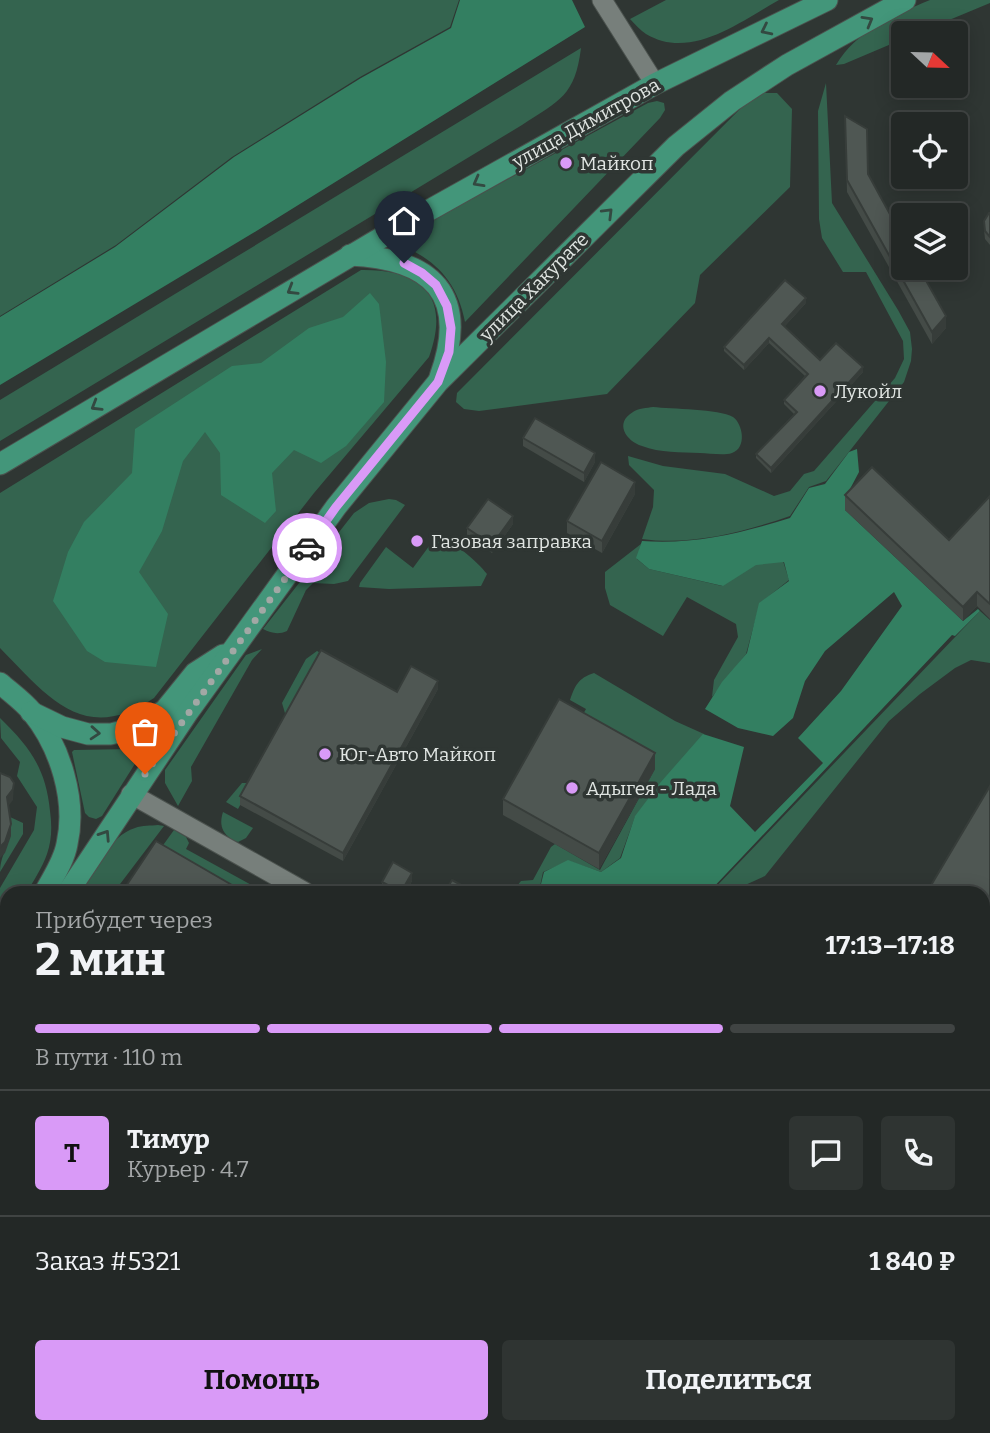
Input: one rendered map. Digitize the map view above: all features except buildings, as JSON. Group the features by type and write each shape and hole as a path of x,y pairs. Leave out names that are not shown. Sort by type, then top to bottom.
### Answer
{"main road":[{"name":"улица Димитрова","path":"0,464 350,255 655,83 827,0"},
{"name":"улица Хакурате","path":"72,886 131,794 336,507 438,382 676,146 732,100 787,65 905,0"},
{"path":"350,255 381,257 404,263 436,285 447,306 451,328 449,352 438,382"},
{"path":"31,712 62,727 88,734 111,734 140,726 166,710 195,673 236,646"},
{"path":"0,683 31,712 51,742 69,798 68,844 48,886"}],"street":[{"path":"602,0 655,83"},
{"path":"131,794 294,886"}],"green space":[{"path":"0,0 459,0 450,27 360,77 232,157 116,245 0,316"},
{"path":"460,0 572,0 585,27 253,233 0,385 0,317 115,247 234,157 361,78 451,28"},
{"path":"666,0 779,0 715,35 680,43 663,41 646,34 630,19"},
{"path":"930,0 990,0 990,3 947,21 891,21 891,44 836,65 854,42 890,18"},
{"path":"581,48 570,87 546,109 0,441 0,400"},
{"path":"826,83 832,203 910,332 911,361 904,382 826,481 809,487 790,516 698,539 642,539 653,507 654,490 629,465 628,456 663,466 725,474 774,496 790,491 804,474 814,471 895,378 904,359 903,341 866,272 843,272 822,238 819,219 818,111"},
{"path":"764,93 777,93 792,109 790,187 700,275 695,303 607,394 479,411 464,409 456,402 457,393 744,105"},
{"path":"648,103 664,103 665,110 660,118 465,322 456,293 440,271 419,254 392,242"},
{"path":"361,270 400,275 415,281 426,290 433,302 436,318 435,336 429,357 314,493 154,698 129,712 107,717 87,716 68,709 51,698 0,648 0,493"},
{"path":"370,293 379,304 386,362 384,402 346,446 321,463 294,450 272,473 276,511 265,523 221,495 220,453 205,432 183,461 162,531 139,572 168,614 156,667 105,662 87,651 53,601 68,552 84,522 132,473 135,429 232,366 261,363 309,328 343,317"},
{"path":"653,407 706,411 733,417 741,430 740,446 732,453 720,454 663,451 636,444 624,431 624,421 635,411"},
{"path":"857,449 859,472 850,489 845,510 963,621 978,609 980,611 955,636 952,635 715,886 540,886 544,872 568,860 601,872 621,858 635,816 703,734 744,747 730,806 755,832 823,763 798,738 841,691 902,606 894,592 825,651 805,681 793,718 773,736 738,728 705,709 722,682 747,653 759,603 789,581 784,562 756,565 723,586 649,569 636,558 642,541 717,537 790,518 809,488 825,484 849,452"},
{"path":"389,499 405,505 348,581 334,584 313,583 306,590 287,631 275,633 263,629 354,513 369,503"},
{"path":"435,538 456,546 483,569 487,574 481,586 389,589 359,587 386,547 413,568"},
{"path":"641,544 637,559 649,569 722,586 756,564 783,561 789,580 760,603 746,654 712,697 714,680 738,637 736,624 687,597 663,636 610,605 605,588 605,572"},
{"path":"980,611 990,620 990,663 971,660 955,668 889,721 765,876 743,886 717,886"},
{"path":"262,649 252,660 191,767 192,781 178,806 165,783 165,770 246,655"},
{"path":"317,651 328,657 287,720 282,703 306,659"},
{"path":"594,673 675,721 704,734 635,817 620,858 601,872 569,861 543,872 540,886 517,886 521,881 533,880 555,844 600,870 655,769 577,725 586,709 570,700 584,677"},
{"path":"0,718 35,760 48,796 50,843 43,864 30,886 1,886 34,830 37,807 17,776 20,762 1,738"},
{"path":"133,749 138,754 138,759 102,816 96,819 89,817 85,813 72,752"},
{"path":"242,783 252,783 238,809 226,802"},
{"path":"223,812 253,828 246,838 238,842 226,834 221,822"},
{"path":"10,817 23,823 23,834 0,872 9,841"},
{"path":"164,826 119,886 84,886 117,838 138,827"},
{"path":"174,830 186,837 189,843 186,849 253,886 212,886 156,855"}],"way so far":[{"path":"145,774 307,548"}],"place":[{"name":"Майкоп","path":"566,163"},
{"name":"Лукойл","path":"820,391"},
{"name":"Газовая заправка","path":"417,541"},
{"name":"Юг-Авто Майкоп","path":"325,754"},
{"name":"Адыгея - Лада","path":"572,788"}],"route":[{"path":"307,548 336,507 438,382 449,352 451,328 447,306 436,285 404,263"}]}
